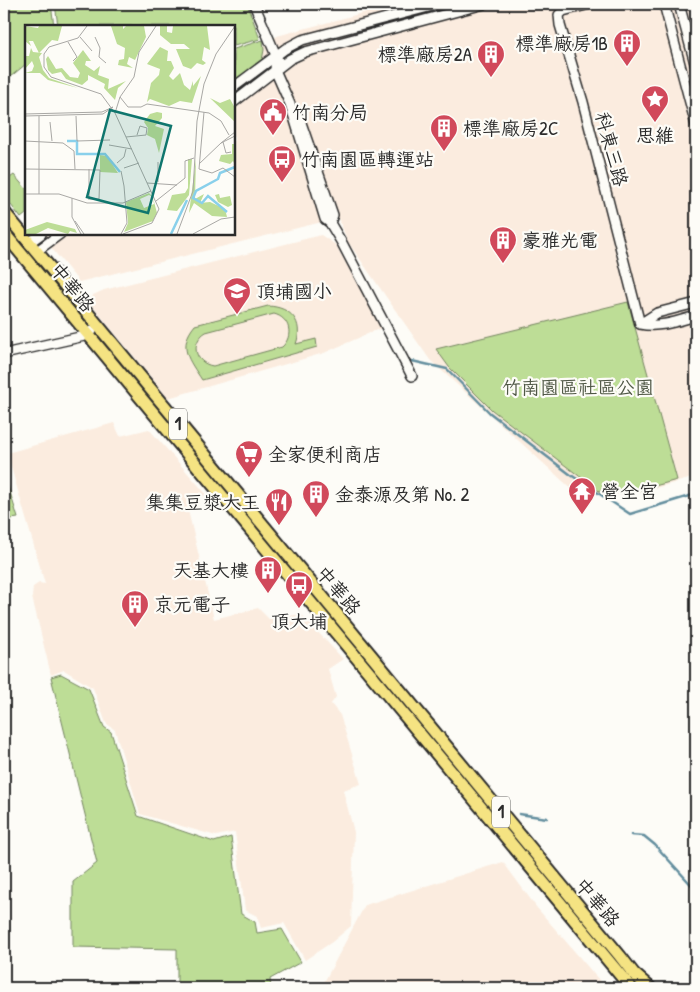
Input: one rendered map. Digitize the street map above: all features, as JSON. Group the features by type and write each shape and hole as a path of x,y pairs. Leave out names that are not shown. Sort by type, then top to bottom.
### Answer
{"main road":[{"name":"中華路","path":"4,212 634,974 650,988"},
{"name":"中華路","path":"4,233 631,988"},
{"path":"541,880 550,872"}],"street":[{"path":"254,4 276,56 277,69 290,104 325,219 330,223 342,243 412,376"},
{"path":"235,87 276,56 302,40 440,4"},
{"path":"235,101 290,59 305,52 484,4"},
{"name":"科東三路","path":"590,4 563,11 559,15 560,25 585,110 640,324"},
{"path":"664,4 696,125"},
{"path":"679,4 696,67"},
{"path":"33,247 40,235"},
{"path":"33,247 58,235"},
{"path":"640,324 657,313 696,303"},
{"path":"640,324 660,325 696,316"},
{"path":"4,354 89,335 97,326"},
{"path":"634,974 635,988"}],"shaded area":[{"path":"396,4 696,4 696,477 630,495 576,493 430,360 348,242 338,218 79,282 41,235 235,235 235,68 277,36"},
{"name":"頂埔國小","path":"321,235 336,245 381,328 324,353 168,398 90,303 93,295 104,290"},
{"path":"114,423 120,436 149,429 207,495 186,502 214,619 258,608 269,619 301,614 343,659 328,669 336,697 331,704 340,715 361,784 343,790 354,832 351,926 332,942 305,960 284,923 261,928 257,916 245,910 235,832 216,836 140,814 115,730 106,723 93,688 64,670 51,675 32,597 33,587 39,583 45,584 7,453"},
{"path":"503,862 537,908 606,988 321,988 365,905"}],"green space":[{"path":"4,4 51,4 54,25 25,25 25,65 4,82"},
{"path":"55,4 247,4 260,39 235,46 235,25 58,25"},
{"path":"263,40 262,60 235,80 235,49"},
{"path":"14,175 25,188 25,215 21,218 4,196 4,182"},
{"name":"竹南園區社區公園","path":"628,302 677,480 636,491 599,491 492,410 449,367 436,349"},
{"path":"268,306 276,307 283,309 294,317 298,329 296,344 316,339 317,347 202,380 189,360 186,347 187,340 195,325","holes":["274,314 287,323 289,333 286,343 282,347 213,366 198,357 196,346 201,336 206,332"]},
{"path":"8,486 18,518 4,520 4,487"},
{"path":"61,674 89,689 104,727 111,732 138,816 214,842 231,837 241,914 255,922 257,933 282,929 301,962 270,979 271,988 177,988 177,949 73,947 73,882 97,863 51,677"}],"waterway":[{"path":"412,361 447,369 490,413 571,475 630,514 696,494"},
{"path":"519,814 547,818"},
{"path":"631,835 644,836 655,845 696,890"}],"place":[{"name":"標準廠房1B","path":"627,67"},
{"name":"標準廠房2A","path":"491,78"},
{"name":"思維","path":"655,123"},
{"name":"竹南分局","path":"273,136"},
{"name":"標準廠房2C","path":"444,152"},
{"name":"竹南園區轉運站","path":"282,183"},
{"name":"豪雅光電","path":"503,264"},
{"name":"頂埔國小","path":"237,315"},
{"name":"全家便利商店","path":"249,478"},
{"name":"營全宮","path":"582,515"},
{"name":"金泰源及第 No. 2","path":"316,518"},
{"name":"集集豆漿大王","path":"279,526"},
{"name":"天基大樓","path":"268,594"},
{"name":"頂大埔","path":"299,609"},
{"name":"京元電子","path":"135,628"}]}
